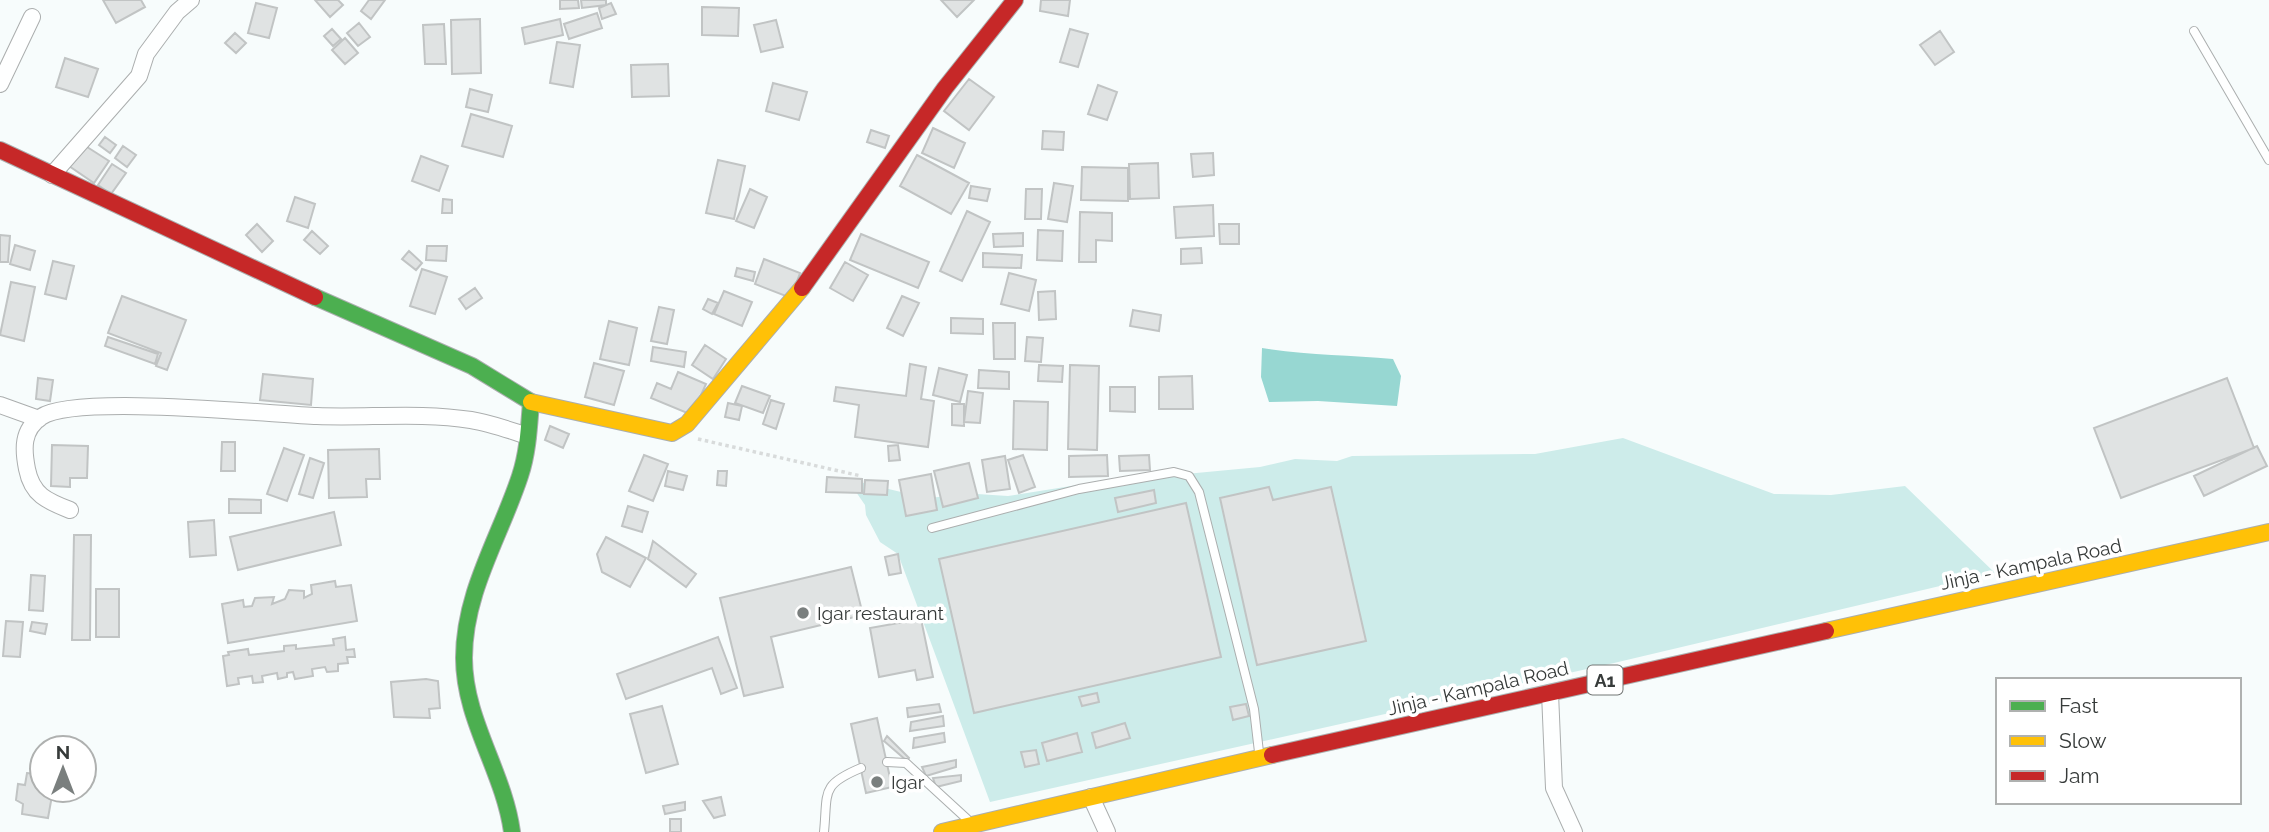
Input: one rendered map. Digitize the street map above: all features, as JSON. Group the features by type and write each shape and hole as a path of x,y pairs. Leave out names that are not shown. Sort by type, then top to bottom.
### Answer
{"main road":[{"path":"0,150 270,277 472,366 531,402 654,432 672,433 687,424 805,284 944,88 1016,0"},
{"path":"512,832 503,790 472,715 465,683 464,657 473,594 486,552 520,477 531,402"},
{"name":"Jinja - Kampala Road","path":"943,832 1260,758 2269,532"}],"street":[{"path":"52,174 139,76 146,54 177,12 191,0"},
{"path":"0,84 32,17"},
{"path":"0,405 39,419"},
{"path":"70,510 44,500 30,483 24,451 27,429 39,419 70,408 213,408 316,416 441,417 473,420 528,436"},
{"path":"1550,694 1554,788 1574,832"},
{"path":"1091,797 1107,832"}],"lane":[{"path":"2193,32 2267,155"},
{"path":"932,528 1079,489 1174,472 1189,476 1199,492 1254,709 1260,758"},
{"path":"887,762 906,763 973,825"},
{"path":"824,832 828,789 834,779 861,768"}],"path":[{"path":"672,433 861,476"}],"shaded area":[{"path":"1623,438 1774,494 1831,495 1905,486 1995,573 1614,663 990,802 898,554 880,542 866,515 865,505 847,479 926,498 977,494 1008,496 1090,483 1260,467 1295,459 1337,461 1352,456 1535,454"}],"water":[{"path":"1262,348 1393,359 1401,376 1397,406 1318,401 1269,402 1261,377"}],"building":[{"path":"103,0 141,0 145,7 116,23"},
{"path":"315,0 338,0 343,5 330,17"},
{"path":"369,0 385,0 371,19 361,11"},
{"path":"560,0 578,0 579,8 560,9"},
{"path":"581,0 606,0 606,5 582,8"},
{"path":"941,0 974,0 957,17"},
{"path":"1041,0 1070,0 1068,16 1040,11"},
{"path":"256,3 277,8 269,38 248,33"},
{"path":"611,3 616,14 602,19 599,8"},
{"path":"702,7 739,8 738,36 702,35"},
{"path":"597,13 602,28 569,39 564,24"},
{"path":"480,19 481,73 452,74 451,20"},
{"path":"560,19 563,35 525,44 522,28"},
{"path":"776,20 783,47 761,52 754,25"},
{"path":"359,23 370,37 358,46 347,33"},
{"path":"444,24 446,64 425,64 423,25"},
{"path":"332,29 341,39 333,46 324,36"},
{"path":"1070,29 1088,34 1078,67 1060,62"},
{"path":"1940,31 1954,52 1935,65 1920,45"},
{"path":"235,33 246,43 236,53 225,43"},
{"path":"345,38 358,53 345,64 332,50"},
{"path":"557,42 580,45 573,87 550,83"},
{"path":"65,58 98,69 88,97 56,87"},
{"path":"668,64 669,96 632,97 631,65"},
{"path":"969,79 994,97 969,130 944,111"},
{"path":"773,83 807,92 799,120 766,111"},
{"path":"1098,85 1117,92 1107,120 1088,114"},
{"path":"470,89 492,95 488,112 466,107"},
{"path":"471,114 512,126 503,157 462,146"},
{"path":"933,128 965,143 954,168 922,153"},
{"path":"871,130 889,136 885,148 867,142"},
{"path":"1043,131 1064,132 1063,150 1042,149"},
{"path":"105,137 116,145 110,153 99,145"},
{"path":"84,145 109,161 94,183 69,166"},
{"path":"123,146 136,155 127,167 115,158"},
{"path":"1213,153 1214,175 1193,177 1191,154"},
{"path":"917,155 969,183 951,214 900,186"},
{"path":"421,156 448,166 439,191 412,181"},
{"path":"718,160 745,166 734,219 706,213"},
{"path":"1158,163 1159,198 1130,199 1129,164"},
{"path":"112,164 126,173 111,194 98,185"},
{"path":"1082,167 1128,168 1128,201 1081,200"},
{"path":"1054,183 1073,186 1067,222 1048,219"},
{"path":"971,186 990,189 987,201 969,198"},
{"path":"750,189 767,197 754,228 736,221"},
{"path":"1026,189 1042,189 1041,219 1025,219"},
{"path":"295,197 315,204 308,228 287,221"},
{"path":"443,199 452,200 452,213 442,213"},
{"path":"1213,205 1214,236 1176,238 1174,207"},
{"path":"967,211 990,222 962,281 940,271"},
{"path":"1080,212 1112,213 1112,241 1096,240 1096,262 1079,262"},
{"path":"257,224 273,241 262,252 246,235"},
{"path":"1219,224 1239,224 1239,244 1220,244"},
{"path":"1038,230 1063,231 1062,261 1037,260"},
{"path":"312,231 328,246 320,254 304,240"},
{"path":"1023,233 1023,246 994,247 993,234"},
{"path":"861,234 929,262 918,288 850,260"},
{"path":"0,235 10,236 8,262 0,262"},
{"path":"15,245 35,251 30,270 10,264"},
{"path":"427,246 447,246 446,261 426,260"},
{"path":"1201,248 1202,263 1181,264 1181,249"},
{"path":"409,251 422,263 416,270 402,259"},
{"path":"983,253 1022,255 1021,268 983,267"},
{"path":"764,259 800,273 791,298 755,284"},
{"path":"53,261 74,266 66,299 45,294"},
{"path":"845,262 868,275 853,301 830,288"},
{"path":"737,268 755,272 753,281 735,276"},
{"path":"422,269 447,277 435,314 410,306"},
{"path":"1009,273 1036,280 1029,311 1001,304"},
{"path":"11,282 35,287 24,341 0,335"},
{"path":"475,288 482,298 466,309 459,299"},
{"path":"724,291 752,302 742,326 714,314"},
{"path":"1055,291 1056,319 1039,320 1038,292"},
{"path":"122,296 186,320 167,370 156,366 161,353 108,333"},
{"path":"902,296 919,303 903,336 887,328"},
{"path":"708,299 718,303 712,314 703,309"},
{"path":"659,307 674,310 667,344 651,341"},
{"path":"1133,310 1161,315 1159,331 1130,326"},
{"path":"951,318 983,319 983,334 951,333"},
{"path":"609,321 637,328 629,365 600,359"},
{"path":"993,323 1015,323 1015,359 994,359"},
{"path":"108,337 158,354 155,364 105,346"},
{"path":"1027,337 1043,338 1041,362 1025,361"},
{"path":"705,345 726,359 713,379 692,365"},
{"path":"653,347 686,352 684,367 651,361"},
{"path":"594,363 624,371 614,405 585,397"},
{"path":"910,364 926,367 921,399 934,401 928,447 855,437 859,405 834,401 836,387 906,396"},
{"path":"1039,365 1063,366 1062,382 1038,381"},
{"path":"1070,365 1099,366 1097,450 1068,449"},
{"path":"939,368 967,375 960,402 933,395"},
{"path":"979,370 1009,372 1009,389 978,388"},
{"path":"678,372 706,384 692,415 651,398 657,383 671,389"},
{"path":"263,374 313,379 311,405 260,400"},
{"path":"1192,376 1193,409 1159,409 1159,377"},
{"path":"38,378 53,380 50,401 36,399"},
{"path":"2227,378 2254,448 2121,498 2094,428"},
{"path":"742,386 770,396 763,413 735,403"},
{"path":"1110,387 1135,387 1135,412 1110,411"},
{"path":"968,391 983,393 980,423 964,422"},
{"path":"771,400 784,404 776,429 763,424"},
{"path":"1014,401 1048,402 1047,450 1013,449"},
{"path":"728,403 742,406 739,420 725,417"},
{"path":"952,404 964,404 964,426 952,425"},
{"path":"550,426 569,434 563,448 545,440"},
{"path":"222,442 235,442 235,471 221,471"},
{"path":"52,445 88,446 87,478 70,478 70,487 51,486"},
{"path":"898,445 900,460 889,461 888,446"},
{"path":"2257,446 2267,466 2204,496 2194,476"},
{"path":"284,448 304,455 287,501 267,494"},
{"path":"379,449 380,479 366,479 367,497 329,498 328,450"},
{"path":"644,455 668,464 653,501 629,491"},
{"path":"1023,455 1035,487 1019,493 1008,460"},
{"path":"1107,455 1108,476 1069,477 1069,456"},
{"path":"1149,455 1150,470 1120,471 1119,456"},
{"path":"1005,456 1010,489 987,492 982,460"},
{"path":"310,458 324,463 313,498 299,494"},
{"path":"969,463 978,498 943,507 934,471"},
{"path":"668,471 687,476 683,490 665,486"},
{"path":"718,471 727,471 726,486 717,485"},
{"path":"931,474 937,510 906,516 899,480"},
{"path":"827,477 862,479 862,493 826,492"},
{"path":"865,480 888,481 887,495 864,494"},
{"path":"1269,487 1273,500 1331,487 1366,641 1257,665 1220,498"},
{"path":"1154,490 1156,503 1118,512 1115,498"},
{"path":"229,499 261,500 261,513 229,513"},
{"path":"1186,503 1221,657 974,713 939,559"},
{"path":"628,506 648,512 642,532 622,526"},
{"path":"334,512 341,545 238,570 230,537"},
{"path":"214,520 216,555 190,557 188,522"},
{"path":"74,535 91,535 90,640 72,640"},
{"path":"606,537 646,558 630,587 602,572 597,554"},
{"path":"653,541 696,574 686,587 648,559"},
{"path":"898,554 901,573 889,575 885,557"},
{"path":"851,567 863,615 771,637 783,687 744,696 720,598"},
{"path":"31,575 45,576 43,611 29,610"},
{"path":"335,581 336,587 351,585 357,621 228,643 222,604 243,600 244,607 252,606 255,598 274,597 272,604 285,599 289,590 304,591 304,598 312,594 311,585"},
{"path":"96,589 119,589 119,637 96,637"},
{"path":"921,619 933,677 917,680 915,670 879,677 870,628"},
{"path":"6,621 23,622 20,657 3,656"},
{"path":"32,622 47,624 45,634 30,631"},
{"path":"345,637 346,650 354,649 355,657 347,657 348,663 338,664 338,671 327,672 325,667 312,669 313,676 295,679 293,672 278,679 277,673 262,676 263,682 253,683 252,676 238,678 239,684 227,686 223,656 229,655 228,652 248,649 249,655 284,651 284,646 296,645 296,649 334,645 333,639"},
{"path":"718,637 737,688 721,694 712,668 626,699 617,674"},
{"path":"426,679 438,681 440,708 429,709 430,718 394,717 391,682"},
{"path":"1097,693 1099,702 1082,706 1079,697"},
{"path":"939,704 941,712 908,717 907,708"},
{"path":"1246,704 1249,716 1233,720 1230,707"},
{"path":"662,706 678,764 646,773 630,714"},
{"path":"943,716 944,726 910,731 911,722"},
{"path":"877,718 892,787 866,793 851,724"},
{"path":"1125,723 1130,738 1096,748 1092,733"},
{"path":"944,733 945,742 913,748 914,738"},
{"path":"1077,733 1082,752 1047,761 1042,743"},
{"path":"887,736 909,758 907,761 884,741"},
{"path":"1036,750 1039,764 1025,767 1021,752"},
{"path":"956,760 956,767 926,776 922,767"},
{"path":"28,773 28,804 50,804 48,818 22,814 23,804 16,800 18,784 25,785"},
{"path":"961,775 961,781 936,787 933,778"},
{"path":"721,797 725,815 714,818 703,801"},
{"path":"685,802 685,810 665,814 663,806"},
{"path":"670,819 681,819 681,832 670,832"}],"traffic: fast":[{"path":"315,297 472,366 531,402 523,467 476,587 464,658 470,703 501,788 512,832"}],"traffic: slow":[{"path":"531,402 672,433 687,424 802,288"},
{"path":"1826,631 2269,532"},
{"path":"942,832 1272,755"}],"traffic: jam":[{"path":"802,288 945,88 1015,0"},
{"path":"0,150 315,297"},
{"path":"1272,755 1826,631"}],"place":[{"name":"Igar restaurant","path":"803,613"},
{"name":"Igar","path":"877,782"}]}
